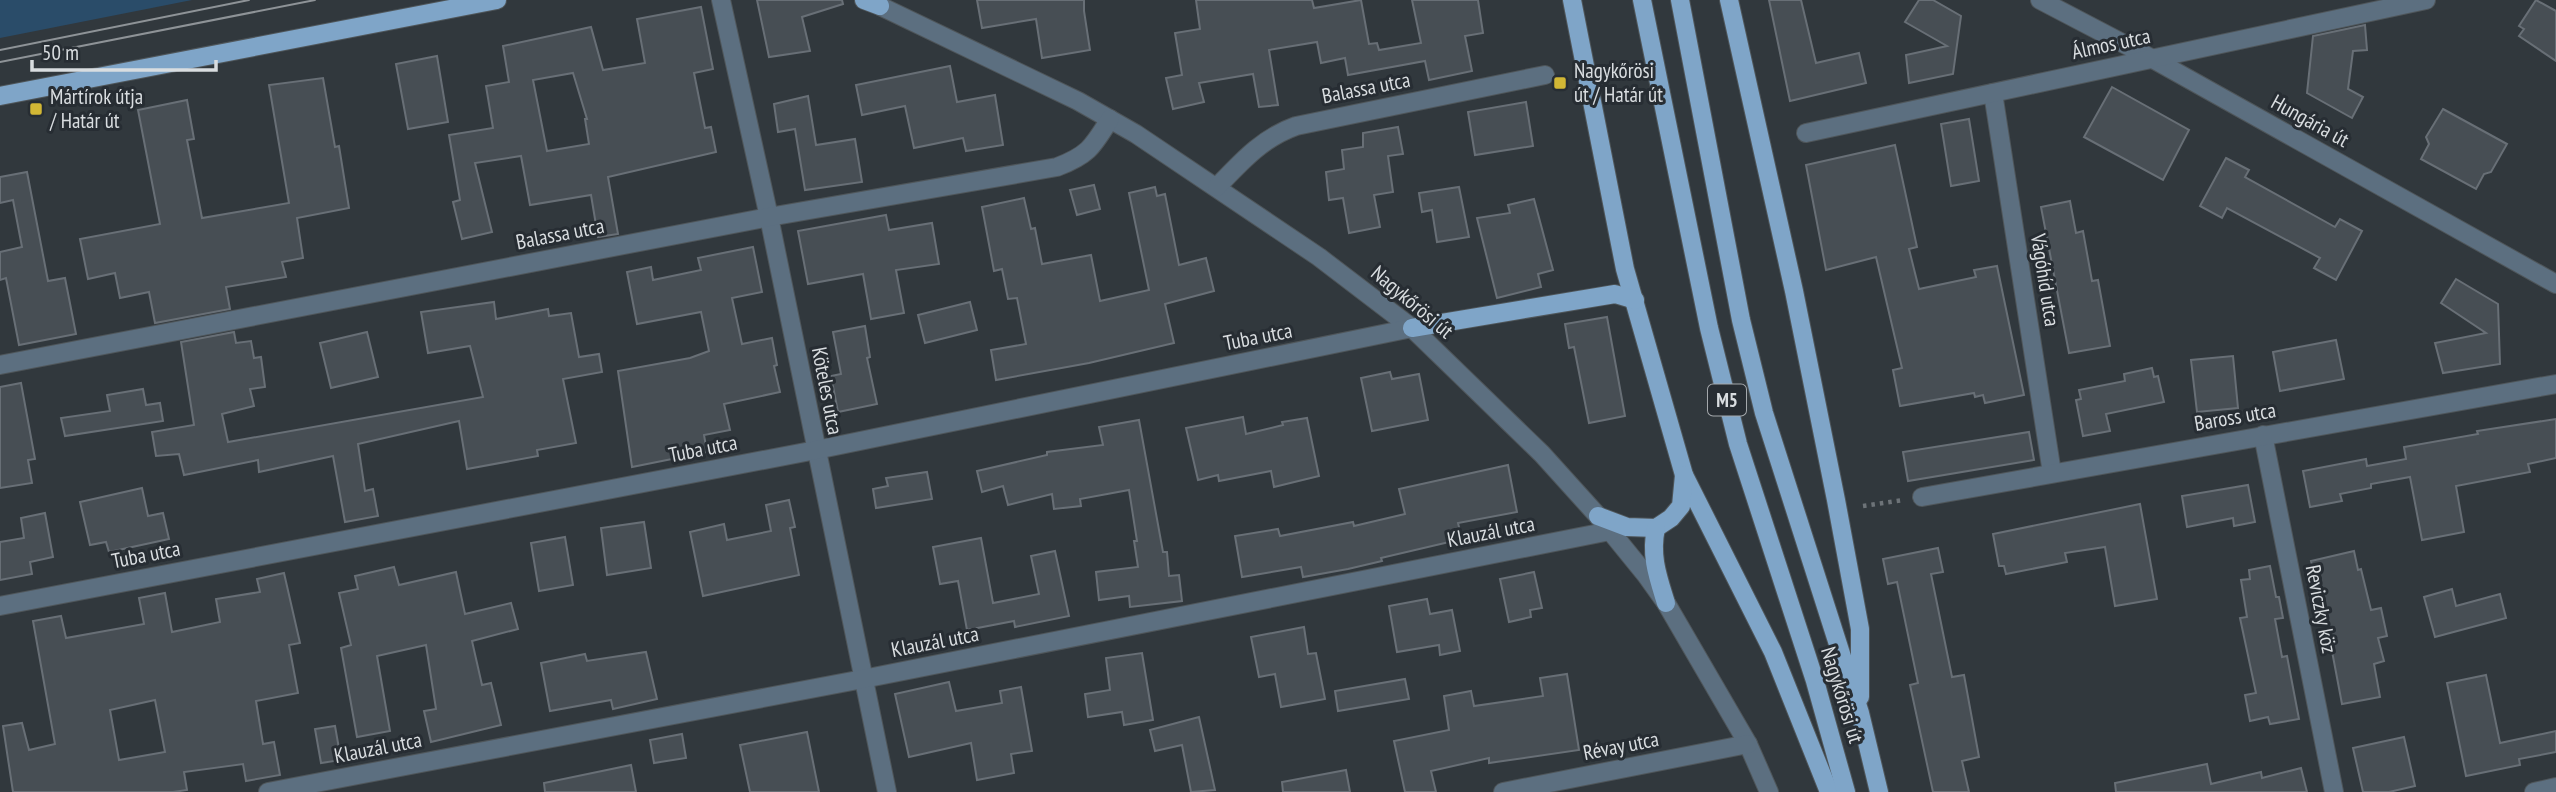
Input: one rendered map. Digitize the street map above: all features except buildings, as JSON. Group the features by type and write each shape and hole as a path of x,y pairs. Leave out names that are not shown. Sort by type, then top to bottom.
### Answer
{"main road":[{"path":"0,96 497,0"},
{"path":"1572,0 1625,269 1684,475 1773,652 1829,792"},
{"name":"Nagykőrösi út","path":"1642,0 1709,328 1738,444 1819,694 1846,792"},
{"name":"Nagykőrösi út","path":"1680,0 1741,320 1764,413 1860,713 1879,792"},
{"path":"1729,0 1794,290 1839,513 1860,629 1860,713"},
{"path":"1412,328 1615,294 1634,300"},
{"path":"1598,516 1627,527 1656,528 1681,506 1684,475"},
{"path":"1656,528 1652,547 1653,561 1666,604"}],"street":[{"name":"Köteles utca","path":"720,0 769,217 887,792"},
{"name":"Hungária út","path":"2040,0 2151,58 2556,284"},
{"name":"Álmos utca","path":"1806,133 2426,0"},
{"name":"Nagykőrösi út","path":"872,2 1110,119 1217,187 1319,257 1412,328 1510,422 1598,516 1646,575 1666,604 1748,744 1769,792"},
{"name":"Balassa utca","path":"1217,187 1254,149 1282,131 1296,126 1545,75"},
{"name":"Vágóhíd utca","path":"1993,93 2052,473"},
{"name":"Balassa utca","path":"0,365 769,217 1057,167 1079,158 1093,146 1110,119"},
{"name":"Tuba utca","path":"0,606 816,450 1412,328"},
{"name":"Baross utca","path":"1922,497 2556,384"},
{"name":"Reviczky köz","path":"2263,435 2334,792"},
{"name":"Klauzál utca","path":"268,792 863,679 1610,531"},
{"name":"Révay utca","path":"1503,792 1748,744"},
{"path":"2534,792 2556,787"}],"path":[{"path":"1863,506 1922,497"}],"shaded area":[{"path":"0,0 192,0 0,38"}],"tram line":[{"path":"0,50 249,0"},
{"path":"0,62 315,0"}],"place":[{"name":"Nagykőrösi út / Határ út","path":"1560,83"},
{"name":"Mártírok útja / Határ út","path":"36,109"}]}
